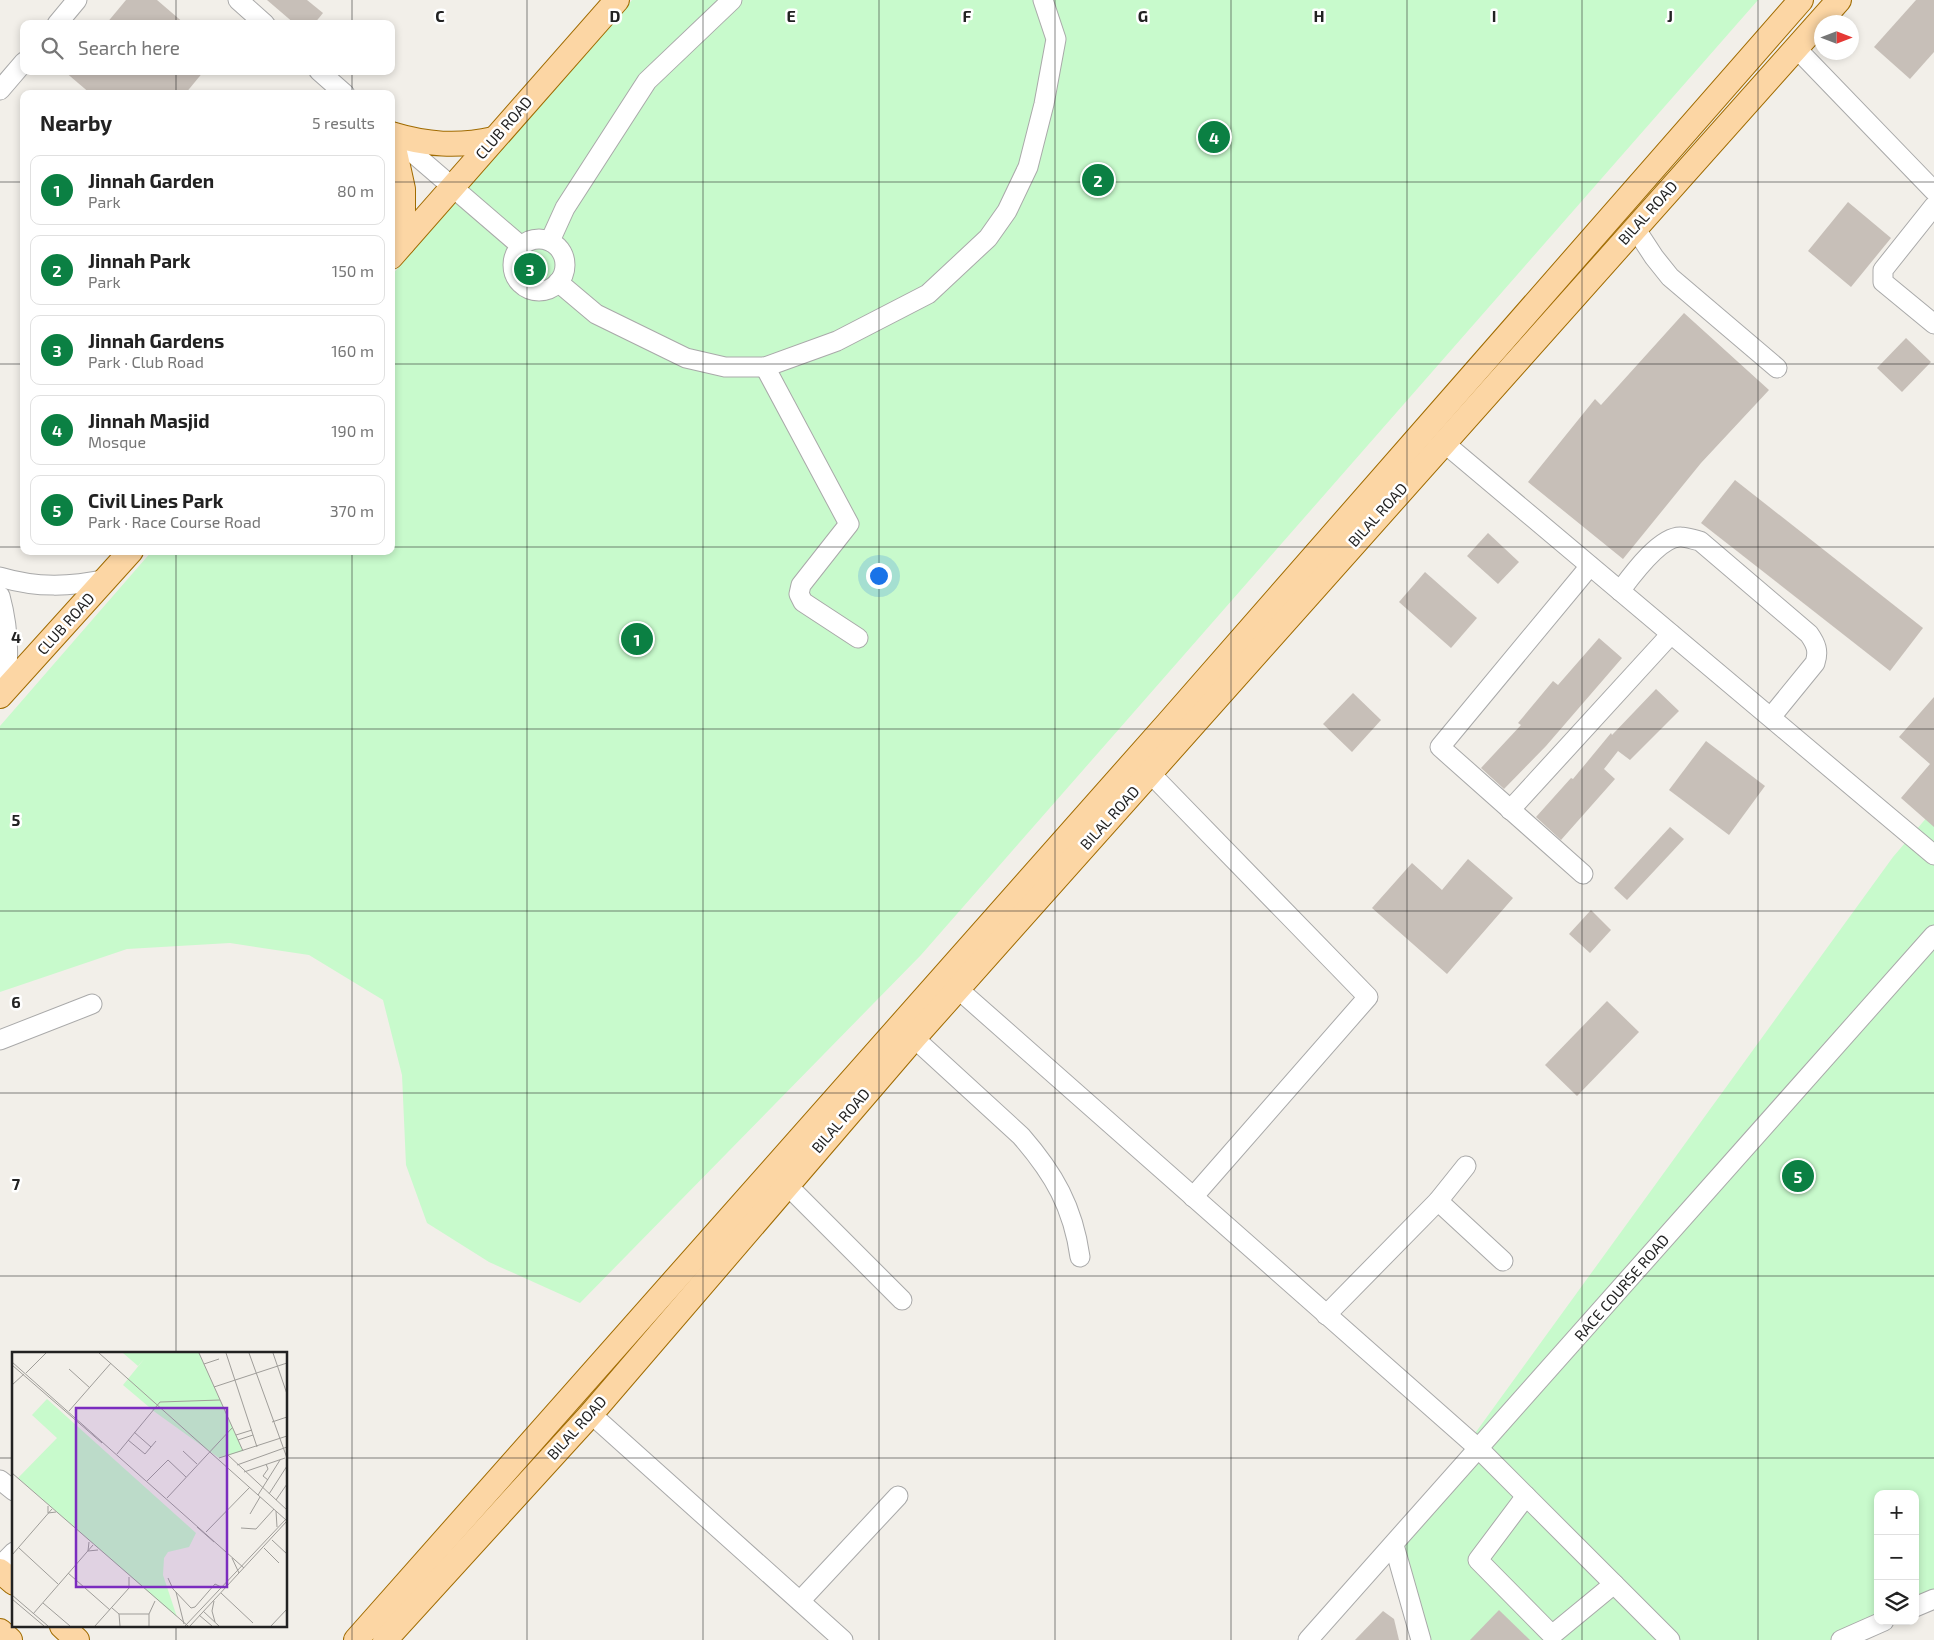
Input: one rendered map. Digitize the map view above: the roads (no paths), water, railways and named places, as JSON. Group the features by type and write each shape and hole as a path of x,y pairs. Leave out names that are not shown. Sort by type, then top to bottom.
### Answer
{"main road":[{"name":"CLUB ROAD","path":"397,250 617,0"},
{"name":"BILAL ROAD","path":"356,1640 1174,716 1800,0"},
{"name":"BILAL ROAD","path":"386,1640 591,1414 786,1184 914,1038 1443,442 1839,0"},
{"path":"395,135 416,142 442,145 468,144 494,139"},
{"path":"395,152 403,189 397,250"},
{"name":"CLUB ROAD","path":"2,694 128,555"},
{"path":"0,1571 12,1582"},
{"path":"64,1628 78,1640"},
{"path":"0,1631 10,1640"}],"street":[{"path":"60,20 77,0"},
{"path":"238,0 260,20"},
{"path":"550,241 565,208 647,81 732,0"},
{"path":"558,282 596,314 686,358 725,367 765,367 837,341 928,294 988,238 1007,211 1028,167 1044,104 1056,39 1043,0"},
{"path":"1796,48 1934,191"},
{"path":"0,90 20,67"},
{"path":"324,75 341,90"},
{"path":"395,137 521,246"},
{"path":"1934,206 1882,270 1882,282 1934,324"},
{"path":"1635,228 1670,277 1777,368"},
{"path":"534,239 550,241 559,248 564,259 564,272 558,282 548,289 536,291 522,285 514,273 514,258 521,246 534,239"},
{"path":"765,367 849,524 801,585 799,594 803,602 858,638"},
{"path":"1443,442 1934,855"},
{"path":"1620,591 1648,558 1670,538 1681,537 1700,541 1809,634 1817,644 1815,663 1770,717"},
{"path":"1583,874 1440,747 1590,566"},
{"path":"0,577 19,583 49,586 78,585 107,579"},
{"path":"0,596 9,644 2,694"},
{"path":"1510,810 1671,634"},
{"path":"1150,773 1368,997 1193,1197"},
{"name":"RACE COURSE ROAD","path":"1308,1640 1934,935"},
{"path":"958,989 1479,1449 1670,1640"},
{"path":"0,1040 92,1004"},
{"path":"914,1038 1021,1136 1032,1149 1067,1201 1075,1225 1080,1257"},
{"path":"1326,1315 1438,1201 1466,1166"},
{"path":"786,1184 902,1300"},
{"path":"1438,1201 1503,1261"},
{"path":"591,1414 843,1640"},
{"path":"0,1480 12,1489"},
{"path":"800,1601 898,1496"},
{"path":"1526,1496 1478,1560 1552,1636 1614,1584"},
{"path":"1394,1545 1420,1640"},
{"path":"0,1566 12,1554"},
{"path":"1919,1606 1934,1599"},
{"path":"1841,1640 1875,1625"}],"place":[{"name":"Jinnah Masjid","path":"1214,137"},
{"name":"Jinnah Park","path":"1098,180"},
{"name":"Jinnah Gardens","path":"530,269"},
{"name":"Jinnah Garden","path":"637,639"},
{"name":"Civil Lines Park","path":"1798,1176"}]}
